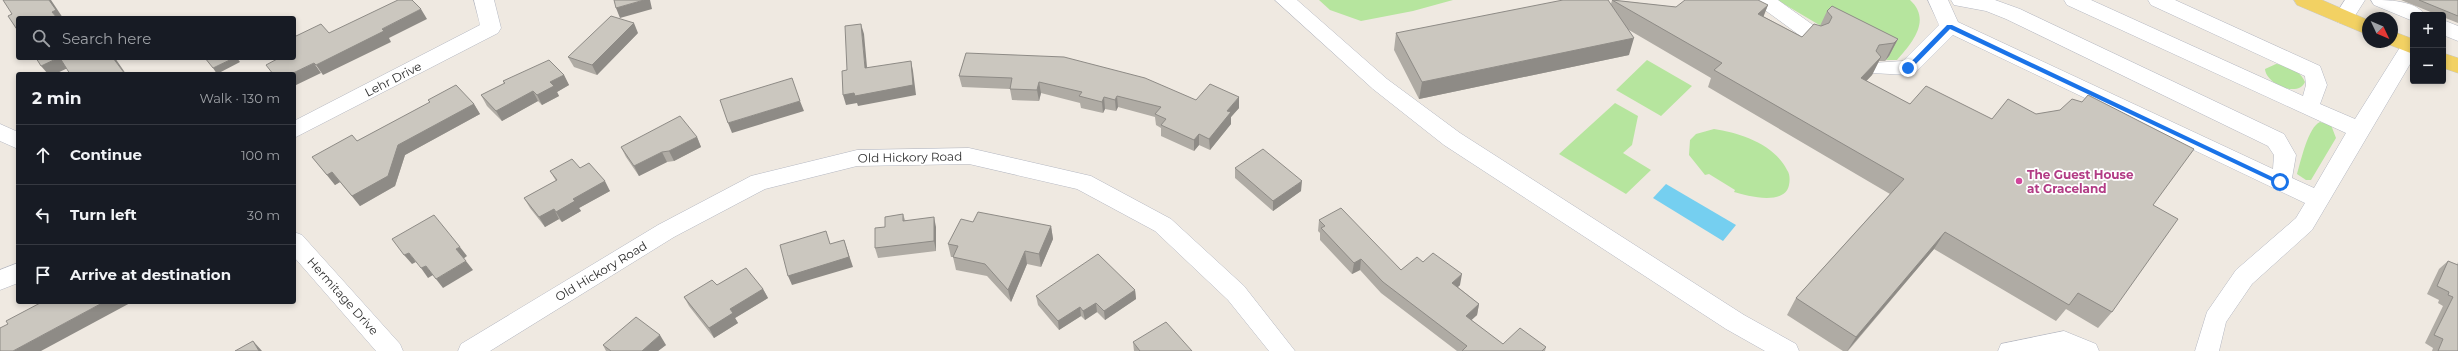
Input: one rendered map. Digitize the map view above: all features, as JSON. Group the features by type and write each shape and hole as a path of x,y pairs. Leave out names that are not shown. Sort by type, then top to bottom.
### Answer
{"main road":[{"path":"2304,0 2362,25"},
{"path":"2398,40 2410,45"},
{"path":"2446,61 2458,66"}],"street":[{"name":"Lehr Drive","path":"296,129 491,28 484,0"},
{"path":"1285,0 1380,84 1452,139 1735,322 1787,351"},
{"path":"1765,0 1813,35"},
{"path":"1938,0 1950,26 2318,200"},
{"path":"1961,0 1989,5 2013,14 2276,140 2283,146 2287,159 2280,182"},
{"path":"2074,0 2359,130"},
{"path":"2158,0 2313,71 2318,79 2318,89 2308,107"},
{"path":"2344,17 2355,0"},
{"path":"2381,0 2410,12"},
{"path":"1879,68 1908,68 1950,26"},
{"path":"2446,28 2458,34"},
{"path":"2207,351 2215,319 2244,277 2304,224 2359,130 2411,48"},
{"path":"0,132 16,140"},
{"name":"Old Hickory Road","path":"481,348 666,231 759,182 856,158 969,156 1084,182 1163,225 1236,293 1284,351"},
{"name":"Hermitage Drive","path":"296,243 391,351"},
{"path":"0,281 16,273"},
{"path":"2010,351 2064,341 2087,351"}],"green space":[{"path":"1319,0 1453,0 1413,11 1361,21 1330,10"},
{"path":"1777,0 1910,0 1916,8 1920,23 1914,39 1897,60 1886,60 1889,56 1821,26"},
{"path":"1647,60 1692,86 1661,116 1616,90"},
{"path":"2276,64 2297,71 2305,82 2301,87 2296,89 2290,89 2276,84 2267,75 2265,69"},
{"path":"1615,103 1638,116 1632,145 1623,153 1651,170 1626,194 1559,154"},
{"path":"2320,122 2331,125 2336,138 2311,180 2306,180 2297,174 2312,130"},
{"path":"1714,129 1735,133 1755,141 1774,153 1789,173 1789,185 1786,191 1781,196 1765,198 1748,196 1734,192 1735,190 1709,174 1705,175 1689,155 1690,140 1696,134"}],"water":[{"path":"1666,184 1736,225 1723,241 1653,198"}],"building":[{"path":"3,0 49,0 56,10 52,12 55,16 16,16 16,28 8,16 12,14"},
{"path":"398,0 412,0 421,9 382,29 384,31 316,65 314,63 295,72 271,72 266,65 275,60 296,60 296,36 321,24 329,33"},
{"path":"614,0 644,0 616,8"},
{"path":"1563,0 1608,0 1634,38 1422,82 1396,33"},
{"name":"The Guest House at Graceland","path":"1612,0 1676,7 1685,0 1758,0 1768,5 1758,14 1802,37 1814,24 1821,26 1829,23 1832,17 1827,11 1832,6 1898,39 1894,43 1879,45 1876,51 1881,57 1861,78 1910,104 1926,86 1992,119 2008,99 2036,114 2060,110 2072,99 2082,102 2088,95 2194,149 2153,205 2178,219 2112,312 2078,293 2069,305 1945,232 1856,337 1796,298 1904,179 1714,70 1722,63"},
{"path":"2419,0 2458,0 2458,16"},
{"path":"611,16 634,23 592,65 568,57"},
{"path":"861,24 865,68 911,61 913,85 855,96 854,93 843,95 842,71 847,70 845,26"},
{"path":"966,53 1064,57 1145,78 1196,100 1210,84 1239,97 1227,111 1231,112 1209,139 1199,134 1194,140 1161,125 1166,119 1155,114 1161,107 1117,96 1115,100 1104,97 1102,102 1079,96 1082,92 1039,82 1037,90 1010,89 1012,78 959,76"},
{"path":"37,60 54,60 41,66"},
{"path":"61,60 114,60 124,72 69,72"},
{"path":"207,60 230,60 213,68"},
{"path":"549,60 564,75 550,82 554,86 537,95 533,91 496,111 481,95 505,83 503,81"},
{"path":"792,78 800,101 728,123 720,100"},
{"path":"456,85 474,104 398,145 388,176 352,196 332,172 327,175 312,157 352,135 357,141 430,102 428,100"},
{"path":"680,116 697,137 634,166 621,147"},
{"path":"1263,149 1302,181 1273,201 1235,168"},
{"path":"572,159 580,168 589,163 605,181 573,199 575,201 556,212 554,209 539,217 524,198 557,180 550,171"},
{"path":"1341,208 1401,270 1417,257 1423,262 1433,253 1462,274 1452,283 1479,304 1466,316 1503,344 1520,328 1546,347 1542,351 1462,351 1467,346 1383,282 1361,259 1354,263 1321,228 1325,226 1319,220"},
{"path":"978,212 1051,226 1039,254 1025,251 1008,290 985,264 953,257 958,246 948,244 961,219 973,222"},
{"path":"903,214 903,221 934,217 934,241 875,248 875,228 885,227 885,217"},
{"path":"434,215 460,247 456,249 466,261 436,279 426,266 421,268 409,253 404,255 392,239"},
{"path":"826,231 830,244 844,240 849,257 788,276 780,245"},
{"path":"1098,254 1135,290 1104,311 1096,303 1083,311 1080,307 1058,321 1036,296"},
{"path":"2448,261 2458,265 2458,351 2438,351 2443,339 2434,335 2453,297 2448,295 2449,292 2437,286"},
{"path":"746,268 763,289 730,309 733,313 709,328 684,297 712,280 717,285"},
{"path":"38,304 100,304 13,351 0,351 0,328 8,324 6,321"},
{"path":"636,317 660,335 642,351 611,351 603,345"},
{"path":"1166,322 1192,351 1140,351 1133,342"},
{"path":"253,341 259,351 235,351"}],"place":[{"name":"The Guest House at Graceland","path":"2019,181"}],"route":[{"path":"1908,68 1923,51 1950,26 2280,182"}]}
